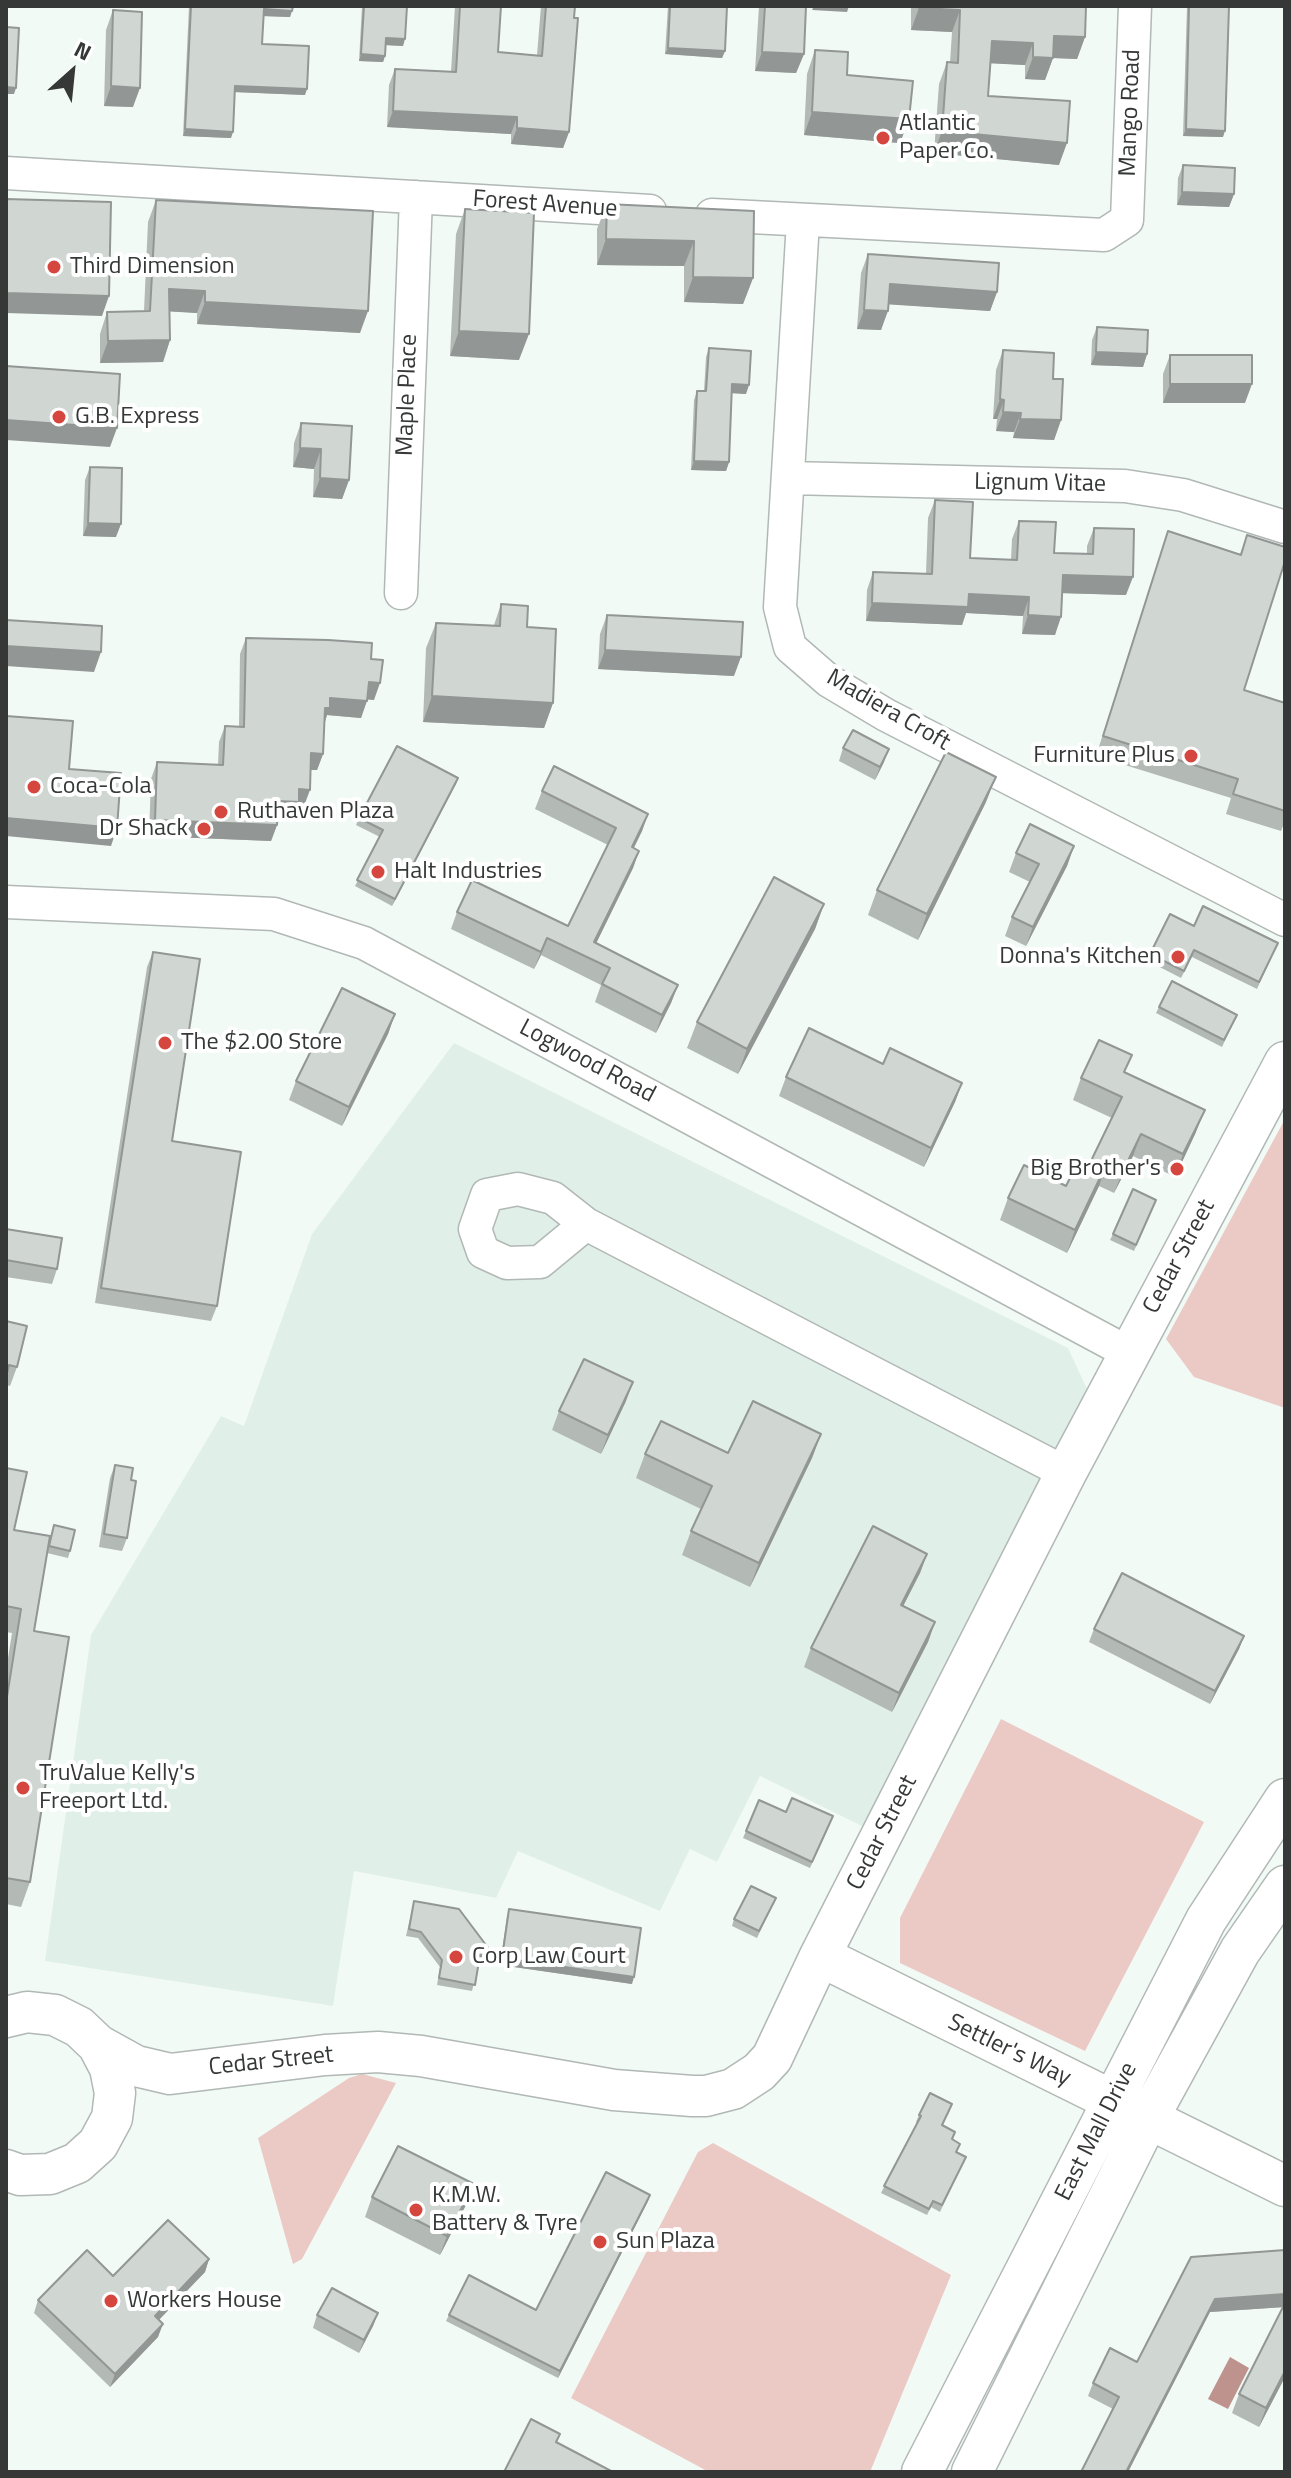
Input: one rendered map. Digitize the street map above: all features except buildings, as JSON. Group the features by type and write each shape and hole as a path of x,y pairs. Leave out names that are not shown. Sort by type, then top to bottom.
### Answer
{"main road":[{"name":"Cedar Street","path":"170,2074 325,2055 378,2052 421,2056 614,2090 706,2096 733,2089 759,2072 772,2058 820,1956 1066,1473 1285,1062"},
{"name":"East Mall Drive","path":"922,2472 1206,1920 1285,1799"},
{"name":"East Mall Drive","path":"972,2472 1149,2117 1240,1951 1285,1886"},
{"name":"Settler's Way","path":"820,1956 1285,2186"},
{"path":"6,2017 27,2012 55,2015 79,2027 98,2045 136,2066 170,2074"},
{"path":"98,2045 110,2068 115,2093 112,2118"},
{"path":"6,2199 77,2163 98,2144 112,2118 136,2096 170,2074"},
{"path":"6,2170 20,2175 50,2174"}],"street":[{"name":"Mango Road","path":"1127,220 1135,6"},
{"name":"Forest Avenue","path":"6,173 803,221 1104,235 1127,220"},
{"name":"Maple Place","path":"401,593 416,197"},
{"name":"Madiera Croft","path":"803,221 780,607 790,647 829,681 886,715 1285,920"},
{"name":"Lignum Vitae","path":"789,478 1125,486 1183,495 1285,527"},
{"name":"Logwood Road","path":"6,902 274,914 364,943 1129,1353"},
{"path":"586,1224 1066,1473"}],"shaded area":[{"path":"454,1043 1068,1348 1088,1391 872,1831 760,1776 717,1862 690,1849 660,1911 518,1851 496,1898 354,1871 333,2006 45,1961 91,1635 221,1416 244,1426 312,1234"},
{"path":"1285,1119 1285,1408 1194,1377 1166,1339"},
{"path":"1001,1719 1204,1822 1085,2051 900,1963 900,1918"},
{"path":"362,2074 396,2083 302,2259 293,2264 258,2138 349,2078"},
{"path":"713,2143 951,2275 870,2472 709,2472 571,2398 698,2152"},
{"path":"1230,2357 1249,2368 1228,2409 1208,2399"}],"place":[{"name":"Atlantic Paper Co.","path":"883,138"},
{"name":"Third Dimension","path":"54,267"},
{"name":"G.B. Express","path":"59,417"},
{"name":"Furniture Plus","path":"1191,756"},
{"name":"Coca-Cola","path":"34,787"},
{"name":"Ruthaven Plaza","path":"221,812"},
{"name":"Dr Shack","path":"204,829"},
{"name":"Halt Industries","path":"378,872"},
{"name":"Donna's Kitchen","path":"1178,957"},
{"name":"The $2.00 Store","path":"165,1043"},
{"name":"Big Brother's","path":"1177,1169"},
{"name":"TruValue Kelly's Freeport Ltd.","path":"23,1788"},
{"name":"Corp Law Court","path":"456,1957"},
{"name":"K.M.W. Battery & Tyre","path":"416,2210"},
{"name":"Sun Plaza","path":"600,2242"},
{"name":"Workers House","path":"111,2301"}]}
